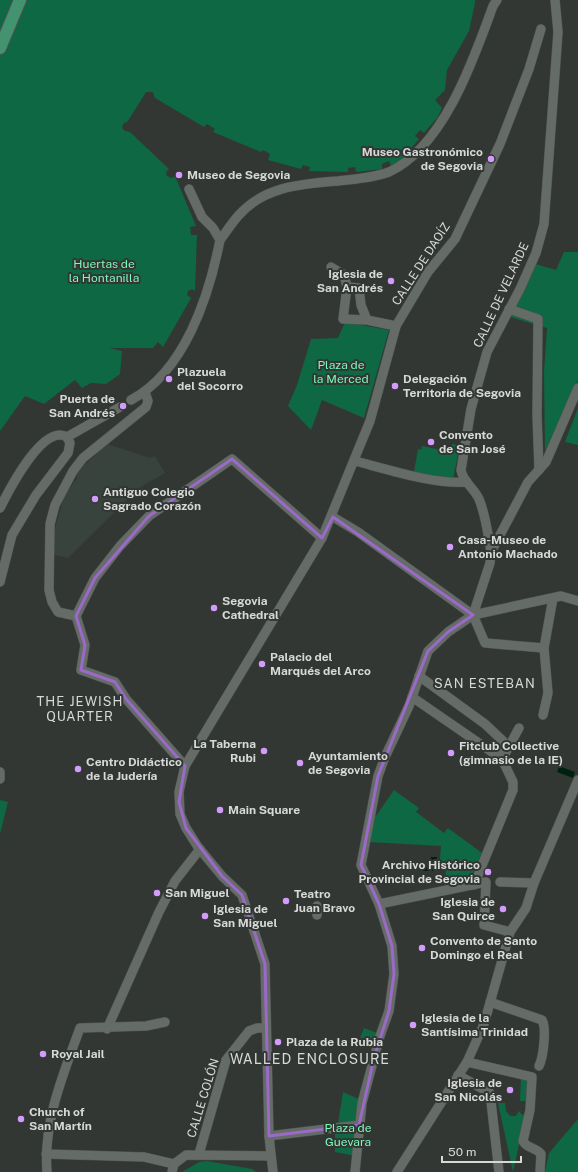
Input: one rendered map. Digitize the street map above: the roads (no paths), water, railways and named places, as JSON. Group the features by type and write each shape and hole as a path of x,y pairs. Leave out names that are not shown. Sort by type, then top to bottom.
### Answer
{"main road":[{"path":"0,48 20,0"}],"street":[{"path":"132,400 145,392 155,383 179,354 188,338 207,292 214,272 220,240 239,215 252,203 278,189 295,184 367,178 389,172 408,159 426,141 450,107 469,71 493,6 497,0"},
{"name":"CALLE DE VELARDE","path":"467,482 461,470 471,408 487,352 536,253 544,224 558,32 556,0"},
{"name":"CALLE DE DAOÍZ","path":"185,766 322,538 333,516 373,411 396,326 428,272 455,239 500,144 529,69 541,29"},
{"path":"189,189 202,217 213,228 220,240"},
{"path":"331,267 344,275 347,287 343,319 367,320 396,326"},
{"path":"347,287 359,288 361,305 367,320"},
{"path":"509,309 538,319 537,415 539,470"},
{"path":"491,552 528,482 546,462 578,388"},
{"path":"76,616 58,612 52,604 49,590 50,524 55,505 73,471 83,458 146,407 148,402 145,392"},
{"path":"67,437 120,407"},
{"path":"0,508 27,460 40,446 58,434 62,434 67,437 70,443 68,453 36,495 12,535 0,582"},
{"path":"273,1172 269,1136 265,964 242,895 222,876 200,849 186,828 180,814 180,792 185,766 126,699 115,682 81,670 85,645 76,616 95,578 120,546 149,516 232,459 322,538"},
{"path":"355,461 415,476 454,483 467,482 475,491 482,507 491,552 490,563 473,615"},
{"path":"333,516 358,532 473,615 485,643 544,648"},
{"path":"355,1172 358,1155 359,1125 362,1103 380,1036 389,1011 394,974 392,946 379,904 361,865 378,776 412,697 428,651 448,632 473,615 564,596 578,601"},
{"path":"543,715 548,693 544,648 553,598"},
{"path":"419,676 500,736 504,745 502,759"},
{"path":"412,697 502,759 511,778 513,790 474,885"},
{"path":"502,759 519,728"},
{"path":"0,772 0,779"},
{"path":"397,1172 467,1062 484,1024 510,932 523,914 534,883 578,780"},
{"path":"107,1029 159,912 175,880 200,849"},
{"path":"379,904 429,892 486,882 484,925 510,932"},
{"path":"500,882 534,883"},
{"path":"490,1002 542,1020 544,1027 543,1050 539,1066"},
{"path":"47,1172 46,1154 52,1109 80,1028 107,1029 146,1026 165,1022"},
{"name":"CALLE COLÓN","path":"199,1154 226,1060 249,1031 257,1028 266,1028"},
{"path":"467,1062 533,1076 530,1110 523,1142 525,1145 536,1149 541,1154 540,1172"},
{"path":"458,1075 490,1093 499,1172"},
{"path":"269,1136 359,1125"},
{"path":"46,1154 144,1157 173,1168 186,1155 271,1156"}],"place":[{"name":"Museo Gastronómico de Segovia","path":"491,159"},
{"name":"Museo de Segovia","path":"179,175"},
{"name":"Iglesia de San Andrés","path":"391,281"},
{"name":"Plazuela del Socorro","path":"169,379"},
{"name":"Delegación Territoria de Segovia","path":"395,386"},
{"name":"Puerta de San Andrés","path":"123,406"},
{"name":"Convento de San José","path":"431,442"},
{"name":"Antiguo Colegio Sagrado Corazón","path":"95,499"},
{"name":"Casa-Museo de Antonio Machado","path":"450,547"},
{"name":"Segovia Cathedral","path":"214,608"},
{"name":"Palacio del Marqués del Arco","path":"262,664"},
{"name":"La Taberna Rubi","path":"264,751"},
{"name":"Fitclub Collective (gimnasio de la IE)","path":"451,753"},
{"name":"Ayuntamiento de Segovia","path":"300,763"},
{"name":"Centro Didáctico de la Judería","path":"78,769"},
{"name":"Main Square","path":"220,810"},
{"name":"Archivo Histórico Provincial de Segovia","path":"488,872"},
{"name":"San Miguel","path":"157,893"},
{"name":"Teatro Juan Bravo","path":"286,901"},
{"name":"Iglesia de San Quirce","path":"503,909"},
{"name":"Iglesia de San Miguel","path":"205,916"},
{"name":"Convento de Santo Domingo el Real","path":"422,948"},
{"name":"Iglesia de la Santísima Trinidad","path":"413,1025"},
{"name":"Plaza de la Rubia","path":"278,1042"},
{"name":"Royal Jail","path":"43,1054"},
{"name":"Iglesia de San Nicolás","path":"510,1090"},
{"name":"Church of San Martín","path":"21,1119"}],"district":[{"name":"SAN ESTEBAN","path":"485,683"},
{"name":"THE JEWISH QUARTER","path":"80,708"},
{"name":"WALLED ENCLOSURE","path":"310,1059"}],"park label":[{"name":"Huertas de la Hontanilla","path":"104,271"},
{"name":"Plaza de la Merced","path":"341,372"},
{"name":"Plaza de Guevara","path":"348,1135"}]}
